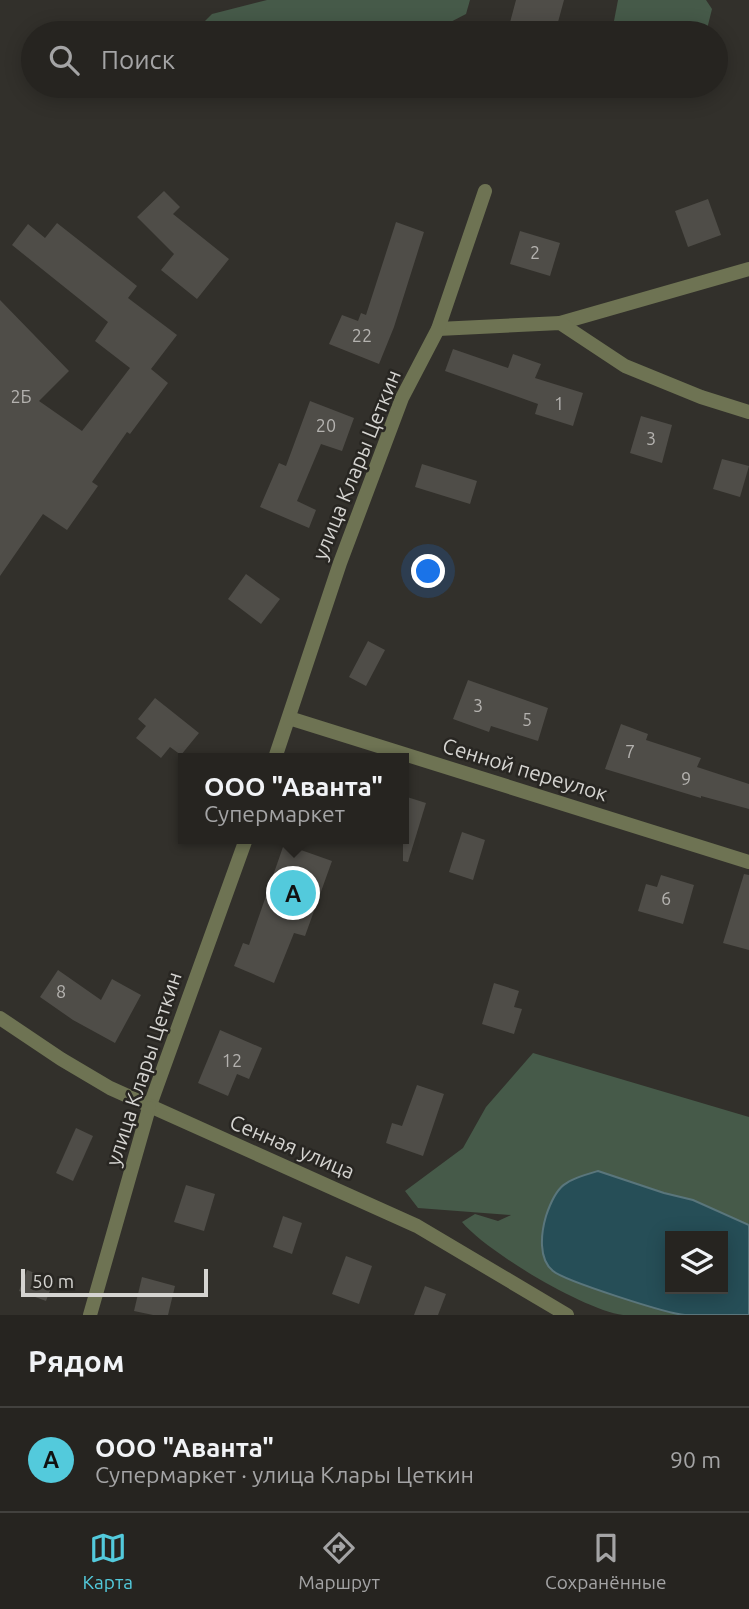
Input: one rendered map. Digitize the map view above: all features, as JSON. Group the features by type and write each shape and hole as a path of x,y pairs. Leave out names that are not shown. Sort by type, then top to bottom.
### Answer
{"street":[{"name":"улица Клары Цеткин","path":"277,753 340,563 398,410 438,329 485,191"},
{"path":"438,329 560,323 749,269"},
{"path":"560,323 625,366 701,397 749,412"},
{"name":"Сенной переулок","path":"289,719 398,753"},
{"name":"Сенной переулок","path":"409,756 749,862"},
{"name":"улица Клары Цеткин","path":"90,1315 149,1108 244,844"},
{"name":"Сенная улица","path":"0,1018 71,1065 149,1108 417,1226 567,1315"}],"green space":[{"path":"267,0 470,0 466,14 452,21 205,21 212,14"},
{"path":"618,0 706,0 712,9 709,21 614,21"},
{"path":"533,1053 749,1117 749,1225 693,1200 664,1193 552,1271 577,1282 682,1315 623,1315 585,1303 514,1263 462,1222 475,1214 498,1221 511,1215 418,1208 405,1191 463,1148 486,1107"}],"water":[{"path":"598,1171 693,1200 749,1225 749,1315 675,1313 596,1289 553,1271 543,1253 543,1230 554,1196 570,1181"}],"building":[{"path":"516,0 564,0 558,21 510,21"},
{"path":"164,191 180,207 173,214 229,259 197,299 161,270 174,254 137,217"},
{"path":"708,199 721,235 688,247 675,211"},
{"path":"396,222 424,232 394,327 379,364 329,344 342,315 358,321 361,313 366,315"},
{"path":"57,223 137,286 128,298 177,335 151,369 168,383 130,434 127,432 92,482 98,486 67,530 43,514 0,576 0,300 69,371 39,401 82,431 130,368 95,341 108,322 12,245 28,224 45,238"},
{"path":"520,231 560,243 550,276 510,264"},
{"path":"453,349 508,368 513,354 541,364 535,378 583,393 573,426 535,414 538,404 445,371"},
{"path":"310,401 354,418 342,451 321,444 297,501 316,510 309,528 260,507 279,463 286,466"},
{"path":"641,416 672,425 662,463 630,453"},
{"path":"722,459 749,466 740,497 713,489"},
{"path":"422,464 477,481 470,504 415,487"},
{"path":"246,574 280,599 261,624 228,599"},
{"path":"368,641 385,650 366,686 349,677"},
{"path":"468,680 548,708 538,741 491,726 489,732 453,719"},
{"path":"155,698 199,733 183,753 170,747 161,758 136,738 146,726 138,719"},
{"path":"621,724 648,734 646,740 701,758 697,767 749,784 749,809 701,798 605,769"},
{"path":"409,798 426,803 408,862 403,861 403,844 409,844"},
{"path":"462,832 485,840 473,880 449,872"},
{"path":"284,844 332,861 305,936 294,933 274,983 234,966 243,943 249,945"},
{"path":"744,874 749,875 749,950 723,943"},
{"path":"661,875 694,885 683,924 638,911 646,884 657,887"},
{"path":"58,970 101,1000 112,979 141,995 115,1043 73,1020 40,997"},
{"path":"494,983 519,991 514,1007 522,1009 514,1034 482,1024"},
{"path":"220,1030 262,1048 249,1079 237,1074 228,1096 198,1083"},
{"path":"417,1085 444,1094 423,1156 386,1143 392,1123 402,1126"},
{"path":"76,1128 93,1136 73,1181 56,1173"},
{"path":"186,1185 215,1194 204,1231 174,1222"},
{"path":"283,1216 302,1223 292,1254 273,1247"},
{"path":"346,1256 372,1266 359,1304 332,1294"},
{"path":"27,1270 54,1280 46,1301 19,1291"},
{"path":"142,1277 175,1286 168,1315 134,1311"},
{"path":"425,1286 446,1294 438,1315 414,1315"}],"place":[{"name":"ООО \"Аванта\"","path":"293,893"}]}
